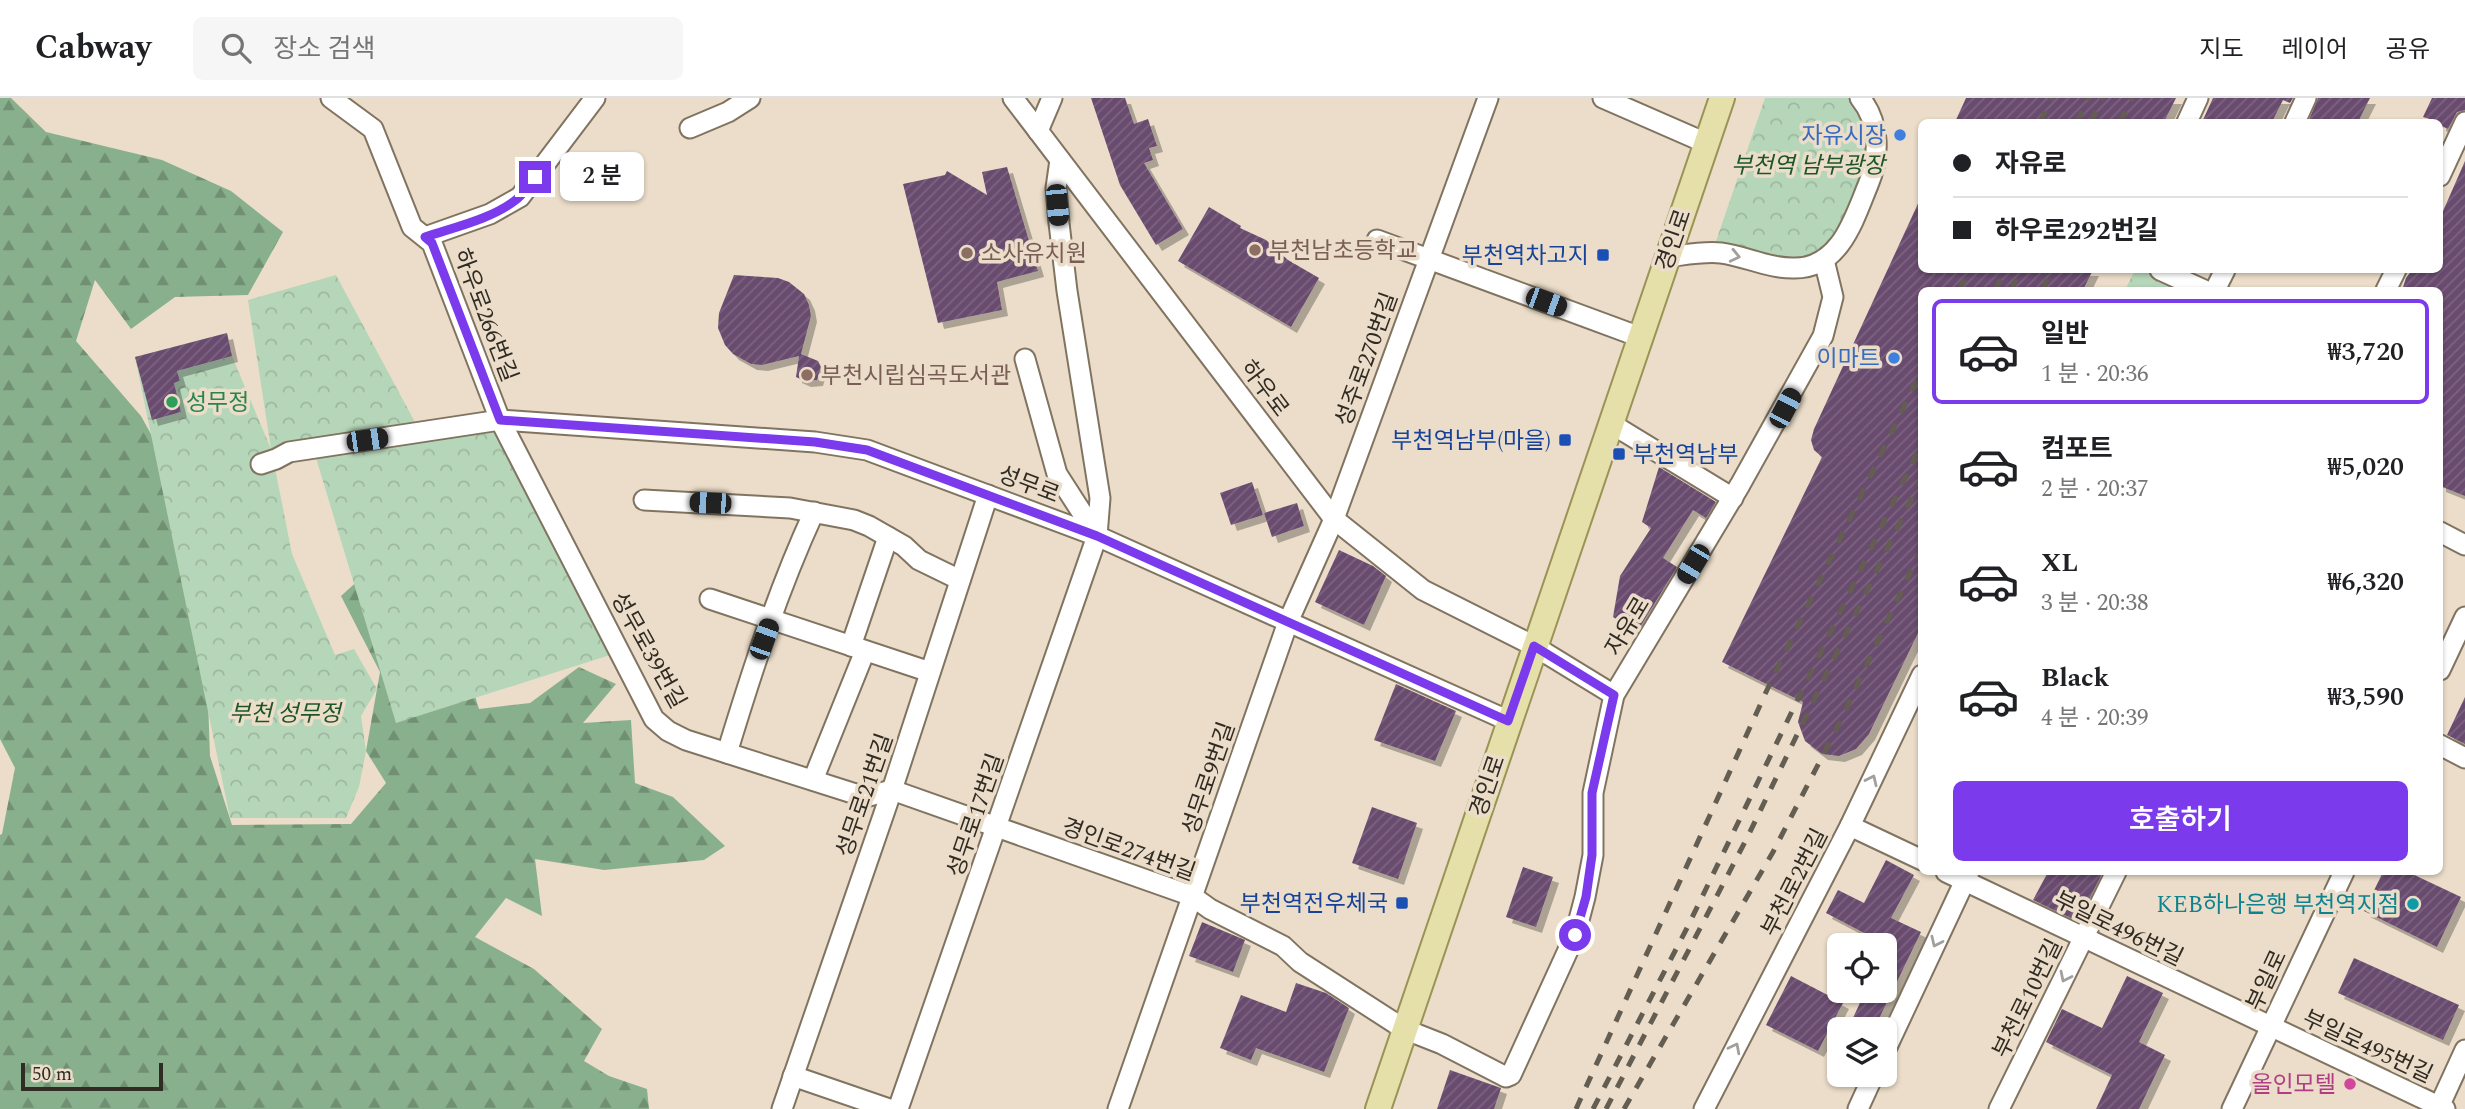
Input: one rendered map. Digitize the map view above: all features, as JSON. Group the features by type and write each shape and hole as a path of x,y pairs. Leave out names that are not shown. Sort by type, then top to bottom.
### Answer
{"main road":[{"name":"경인로","path":"1378,1109 1722,98"}],"street":[{"name":"하우로266번길","path":"331,98 373,129 412,227 432,243 500,420"},
{"path":"425,237 490,214 520,197 595,98"},
{"path":"690,128 750,98"},
{"name":"하우로","path":"1013,98 1334,519 1423,590 1534,646 1614,695"},
{"path":"1038,131 1052,98"},
{"name":"성주로270번길","path":"1288,622 1334,519 1488,98"},
{"path":"1603,98 1706,143"},
{"path":"1667,257 1721,253 1794,268 1814,265 1824,260 1847,234 1871,177 1876,152 1874,126 1867,106 1860,98"},
{"path":"2188,119 2198,98"},
{"path":"2296,119 2306,98"},
{"path":"2443,170 2465,122"},
{"name":"성무로17번길","path":"898,1109 1097,536 1100,498 1067,291 1059,223 1056,188 1060,160"},
{"path":"1377,240 1640,337"},
{"name":"자유로","path":"1506,1077 1511,1075 1575,935 1586,897 1592,855 1592,793 1614,695 1732,498 1824,336 1833,297 1824,260"},
{"path":"2167,273 2197,287"},
{"path":"1025,359 1057,474 1097,536"},
{"name":"성무로","path":"261,464 289,452 500,420 815,442 867,450 1097,536 1508,721"},
{"name":"성무로39번길","path":"500,420 654,719 668,731 686,740 865,797 892,789"},
{"path":"1610,423 1732,498"},
{"name":"성무로21번길","path":"782,1109 892,789 988,495"},
{"path":"644,500 737,504 814,512 854,520 904,546 919,560 960,580"},
{"path":"727,753 789,568 814,512"},
{"path":"2443,534 2465,545"},
{"path":"813,780 858,648 888,537"},
{"path":"710,599 930,673"},
{"path":"2443,664 2465,617"},
{"name":"성무로9번길","path":"1118,1109 1288,622"},
{"name":"부천로2번길","path":"1703,1109 1850,826 1918,683"},
{"path":"2443,747 2465,758"},
{"name":"경인로274번길","path":"892,789 1192,896 1210,909 1283,946 1300,962 1405,1030 1442,1044 1506,1077"},
{"path":"1850,826 1918,858"},
{"name":"부천로10번길","path":"1999,1109 2115,875"},
{"name":"부일로","path":"2232,1109 2343,875"},
{"path":"1897,1025 1967,876"},
{"name":"부일로496번길","path":"1967,876 2084,939 2271,1027"},
{"name":"부일로495번길","path":"2271,1027 2440,1108"},
{"path":"2440,1108 2465,1050"},
{"path":"793,1076 889,1109"},
{"path":"1858,1109 1868,1087"}],"green space":[{"path":"0,98 11,98 46,132 162,160 231,191 283,232 248,295 175,297 131,329 95,280 76,341 141,416 179,485 201,503 210,756 232,825 351,824 386,783 366,751 380,672 341,596 373,567 470,680 479,709 530,703 579,667 616,684 583,723 631,720 635,783 673,797 725,846 704,860 604,870 535,859 542,916 506,898 475,937 534,969 602,1029 584,1061 609,1076 647,1089 649,1109 0,1109 0,835 15,768 0,739"},
{"name":"부천역 남부광장","path":"1765,98 1859,98 1869,112 1872,172 1818,263 1712,253"},
{"path":"2134,273 2193,273 2221,287 2126,287"},
{"name":"부천 성무정","path":"336,275 417,426 272,453 292,554 335,655 354,649 377,689 361,716 366,751 359,787 346,818 230,818 135,357 227,333 232,356 271,449 248,300"},
{"path":"497,428 610,655 396,723 313,448"}],"building":[{"path":"1091,98 1125,98 1134,124 1148,119 1157,146 1149,148 1153,160 1144,163 1183,229 1156,245 1120,185"},
{"path":"1966,98 2176,98 2166,119 1956,119"},
{"path":"2213,98 2293,98 2290,103 2283,100 2274,119 2203,119"},
{"path":"2318,98 2370,98 2360,119 2309,119"},
{"path":"2432,98 2465,98 2465,110 2457,112 2448,129 2443,126 2443,119 2423,117"},
{"path":"2465,161 2465,496 2443,487 2443,287 2403,287 2410,273 2443,273 2443,211"},
{"path":"1007,167 1038,271 997,282 1002,310 938,323 903,184 945,175 947,171 987,195 982,172"},
{"path":"1918,204 1918,273 2092,273 2084,287 1918,287 1918,633 1869,734 1856,749 1839,756 1822,754 1805,741 1798,722 1803,702 1722,662 1822,457 1814,450 1811,440"},
{"path":"1209,207 1241,226 1240,228 1266,240 1288,260 1319,278 1291,327 1178,261"},
{"path":"734,275 778,278 789,282 804,294 811,316 801,354 818,361 821,367 817,380 805,381 796,377 799,356 762,365 751,364 733,354 725,345 718,328 719,313"},
{"path":"227,333 232,356 177,371 180,381 174,383 181,412 152,420 135,357"},
{"path":"1659,467 1716,502 1706,518 1693,510 1663,558 1677,567 1637,632 1613,617 1620,576 1651,528 1642,522"},
{"path":"1252,482 1263,515 1231,525 1220,493"},
{"path":"1297,503 1304,526 1272,537 1264,513"},
{"path":"1339,550 1373,566 1386,576 1364,625 1315,602"},
{"path":"1396,684 1456,711 1435,761 1374,740"},
{"path":"2465,697 2465,744 2447,735"},
{"path":"1372,807 1417,823 1398,879 1352,863"},
{"path":"1886,860 1914,875 1891,918 1921,932 1897,982 1897,933 1864,933 1826,913 1838,890 1864,903"},
{"path":"1523,867 1553,877 1536,927 1506,917"},
{"path":"2046,875 2101,875 2080,917 2075,920 2033,900"},
{"name":"KEB하나은행 부천역지점","path":"2382,875 2414,875 2461,897 2437,947 2364,911"},
{"path":"1202,922 1245,940 1233,972 1189,956"},
{"path":"2354,958 2459,1005 2443,1040 2338,993"},
{"path":"1791,976 1827,995 1827,1003 1843,1003 1836,1017 1827,1017 1827,1034 1818,1051 1766,1025"},
{"path":"2127,976 2163,993 2139,1042 2165,1055 2139,1109 2096,1109 2112,1075 2046,1042 2062,1009 2102,1028"},
{"path":"1296,983 1326,993 1349,1008 1324,1072 1256,1048 1251,1060 1220,1048 1241,995 1286,1012"},
{"path":"1860,1003 1887,1003 1880,1017 1853,1017"},
{"path":"1450,1070 1501,1088 1494,1109 1437,1109"}],"railway":[{"path":"2042,119 2052,98"},
{"path":"2078,119 2089,98"},
{"path":"2092,119 2102,98"},
{"path":"2122,119 2132,98"},
{"path":"1961,287 1968,273"},
{"path":"1997,287 2004,273"},
{"path":"2012,287 2020,273"},
{"path":"2044,287 2050,273"},
{"path":"1576,1109 1767,690 1918,377"},
{"path":"1593,1109 1687,928 1918,451"},
{"path":"1606,1109 1747,838 1918,485"},
{"path":"1624,1109 1773,852 1839,724 1918,556"}],"place":[{"name":"자유시장","path":"1900,135"},
{"name":"부천남초등학교","path":"1255,250"},
{"name":"소사유치원","path":"967,253"},
{"name":"부천역차고지","path":"1603,255"},
{"name":"이마트","path":"1894,358"},
{"name":"부천시립심곡도서관","path":"807,375"},
{"name":"성무정","path":"172,402"},
{"name":"부천역남부(마을)","path":"1565,440"},
{"name":"부천역남부","path":"1619,454"},
{"name":"부천역전우체국","path":"1402,903"},
{"name":"KEB하나은행 부천역지점","path":"2413,904"},
{"name":"올인모텔","path":"2350,1084"}],"route":[{"path":"535,177 520,197 509,204 490,214 425,237 432,243 500,420 815,442 867,450 1097,536 1508,721 1534,646 1614,695 1592,793 1592,855 1586,897 1575,935"}]}
